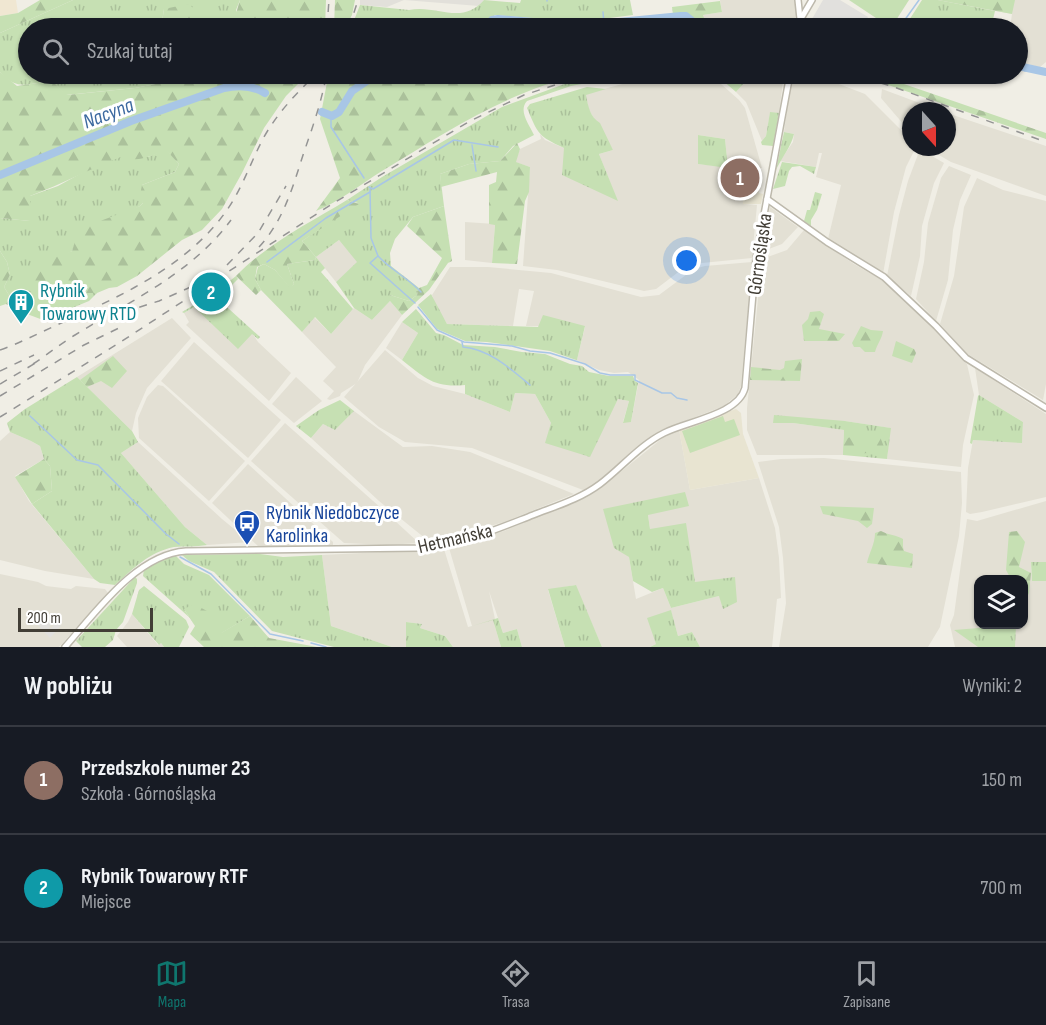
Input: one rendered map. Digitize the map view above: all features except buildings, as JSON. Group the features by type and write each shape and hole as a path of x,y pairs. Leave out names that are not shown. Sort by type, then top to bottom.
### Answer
{"street":[{"path":"798,0 804,6 809,2"},
{"path":"798,0 799,18"},
{"path":"803,18 809,2"},
{"name":"Górnośląska","path":"740,399 745,388 756,258 788,84"},
{"path":"766,199 827,242 884,277 966,358 1046,408"},
{"name":"Hetmańska","path":"65,647 136,571 160,557 186,551 419,548 448,544 498,529 576,498 601,483 663,433 729,408 740,399"}],"shaded area":[{"path":"0,0 16,0 18,13 0,16"},
{"path":"360,0 404,0 387,7 360,5"},
{"path":"404,0 484,0 479,6"},
{"path":"720,0 795,0 797,10 795,18 704,18 703,15 722,12"},
{"path":"823,0 840,0 868,17 867,18 813,18"},
{"path":"938,0 1046,0 1046,62 1040,67 1028,64 1028,18 1011,18 1012,14"},
{"path":"622,84 721,84 739,100 745,108 762,168 754,164 754,170 728,168 725,139 698,135 698,164 727,167 726,186 743,187 743,204 757,205 752,258 692,264 656,289 644,291 557,270 523,266 530,167 515,162 520,149 541,139 540,134 545,140 564,148 617,200 599,154 613,150 589,110 585,94"},
{"path":"743,84 783,84 779,113 770,113 766,136 762,141 746,102 736,92"},
{"path":"791,84 839,84 865,94 902,131 902,156 912,156 906,167 894,212 883,274 828,239 841,185 816,177 822,153 819,153 816,167 780,161 793,142 794,134 784,132"},
{"path":"882,89 917,102 902,102 902,122 881,98"},
{"path":"956,116 1046,146 1046,196 951,162 941,156 956,156"},
{"path":"917,156 932,156 944,163 934,183 922,226 920,256 911,296 887,276 908,181"},
{"path":"949,166 971,175 960,200 953,230 948,280 936,321 916,299 924,262 928,223 941,178"},
{"path":"727,167 754,170 755,188 763,194 761,204 743,204 743,187 726,186"},
{"path":"977,178 1003,190 1046,201 1046,384 1043,400 966,353 940,324 954,276 964,207"},
{"path":"770,207 798,227 782,244 761,252"},
{"path":"465,222 495,224 492,263 465,260"},
{"path":"804,230 882,280 916,310 967,364 974,395 963,445 961,467 887,459 890,428 845,421 773,423 793,423 844,430 843,455 757,455 747,430 747,408 762,259 787,250"},
{"path":"339,240 358,262 336,282 316,257"},
{"path":"752,262 741,386 738,394 724,406 659,431 593,485 583,490 472,448 405,442 379,427 344,397 385,350 418,378 433,386 465,394 510,412 515,393 535,394 551,423 605,424 618,399 629,401 623,422 631,422 639,380 628,372 614,373 599,370 577,360 585,327 526,326 534,291 519,289 513,326 447,324 432,295 450,267 488,267 551,273 641,297 659,295 694,269"},
{"path":"390,301 402,315 365,365 357,383 340,396 327,399 334,391 323,381 336,367 302,332 314,317 331,334 354,308 372,320"},
{"path":"194,307 238,348 252,333 258,342 291,373 269,401 186,325 189,322 184,313"},
{"path":"172,318 191,338 147,388 136,413 132,431 77,377"},
{"path":"402,322 418,333 402,360 386,348"},
{"path":"194,342 281,420 248,458 161,381"},
{"path":"975,368 1046,414 1046,497 982,512 970,514 966,512 968,468 973,440 1022,442 1023,422 979,395"},
{"path":"296,377 322,401 294,423 272,404"},
{"path":"158,385 163,386 245,461 209,501 139,438 138,418 147,397"},
{"path":"736,409 741,413 743,434 759,478 690,490 679,429"},
{"path":"354,411 403,447 432,446 470,452 574,494 504,522 431,543 379,501 311,438 323,424 335,430"},
{"path":"285,423 419,543 387,545 344,543 251,461"},
{"path":"679,429 690,490 759,478 775,528 779,558 781,598 777,599 772,647 700,647 692,632 678,636 671,611 656,644 650,647 602,647 575,585 548,590 565,647 522,647 517,629 503,633 489,591 495,619 493,620 501,647 453,647 445,636 420,628 422,624 406,622 406,647 392,647 331,626 322,555 444,549 468,627 472,626 449,548 504,531 597,491 665,436","holes":["604,509 648,515 650,529 695,582 737,602 719,596 671,608 663,588 636,599 629,557"]},
{"path":"10,432 40,446 44,459 15,476 29,501 94,579 45,571 0,560 0,441"},
{"path":"138,442 250,542 207,545 185,527 121,453"},
{"path":"824,458 961,472 962,503 959,536 940,627 928,647 779,647 786,603 783,558 779,527 758,462"},
{"path":"248,464 333,542 333,545 259,547 212,503"},
{"path":"1046,501 1046,562 1031,563 1032,581 1046,581 1046,647 955,647 950,625 954,615 967,519 977,521"},
{"path":"0,574 38,582 46,586 105,589 108,593 59,647 0,647"},
{"path":"40,612 52,624 50,629 57,622 61,626 50,638 33,620"},
{"path":"132,614 158,645 161,643 164,647 127,647 117,636"}],"green space":[{"path":"40,0 73,0 33,18 18,18 18,25 0,33 0,16 18,13"},
{"path":"73,0 240,0 236,10 240,18 189,18 164,9 163,18 33,18"},
{"path":"240,0 326,0 325,18 235,17"},
{"path":"335,0 355,0 350,18 334,18"},
{"path":"484,0 520,3 521,0 630,0 633,15 609,18 531,18 495,15 492,18 355,18 360,5 458,13 476,8"},
{"path":"849,0 909,0 897,18 876,18"},
{"path":"922,0 938,0 995,11 993,18 910,18"},
{"path":"938,0 1015,0 1012,14"},
{"path":"720,1 722,12 703,15 704,18 690,18 673,15 672,7"},
{"path":"188,4 199,18 163,18 164,9"},
{"path":"18,25 18,84 0,72 0,33"},
{"path":"0,72 17,86 55,84 67,95 156,84 298,84 286,96 264,128 222,209 202,230 182,240 137,276 117,287 97,293 65,293 49,302 41,301 32,274 40,263 72,251 79,229 140,206 143,203 140,195 142,185 175,172 179,164 166,150 139,159 123,156 30,196 30,221 0,218"},
{"path":"55,84 156,84 135,88 66,95"},
{"path":"327,84 548,84 504,101 455,127 341,198 316,211 340,178 320,119"},
{"path":"564,84 582,84 527,101 524,113 534,135 513,146 500,161 469,164 440,174 444,206 413,217 395,239 390,253 391,266 419,288 417,295 409,301 390,295 390,301 372,320 354,308 336,282 357,262 339,240 316,257 302,241 358,203 347,200 502,107"},
{"path":"727,84 743,84 736,92"},
{"path":"885,84 904,84 1046,133 1046,139 956,108 956,102 938,102"},
{"path":"587,87 606,89 586,95 592,114 600,123 613,150 599,154 618,201 562,175 564,148 540,133 527,108 530,104"},
{"path":"770,112 779,113 773,146 762,145 761,142 766,136"},
{"path":"784,132 794,134 793,139 776,170"},
{"path":"698,135 725,139 728,168 698,164"},
{"path":"517,143 520,149 516,162 530,167 529,192 525,201 517,264 492,263 495,225 489,224 489,185 496,182 497,172 441,187 440,174 469,164 500,161"},
{"path":"166,149 179,164 175,172 142,185 143,203 140,206 77,239 72,251 65,255 55,300 65,293 97,293 89,301 43,320 19,311 4,287 10,275 7,262 0,251 0,218 30,221 30,196 58,186 87,170 123,155 148,157"},
{"path":"782,162 816,167 814,174 800,166 792,167 785,186 773,189"},
{"path":"815,192 822,194 811,220 811,226 804,221"},
{"path":"347,200 359,204 302,241 316,257 315,260 287,264 294,284 290,288 275,270 264,264 257,267 255,279 261,290 256,295 236,276 275,244"},
{"path":"444,206 452,261 448,263 429,290 402,315 390,301 390,295 409,301 417,295 419,288 427,285 442,258 407,226 413,217"},
{"path":"0,251 7,262 10,275 4,287 19,311 6,304 0,306"},
{"path":"316,257 325,268 321,272 353,309 331,334 315,317 302,332 261,290 255,279 258,267 264,264 275,270 290,287 294,284 287,264 315,260"},
{"path":"236,276 238,279 218,299 260,337 258,339 252,334 238,349 194,307 182,312 216,292"},
{"path":"431,294 447,324 538,327 543,315 585,326 577,360 579,361 550,351 465,341 437,329 418,305"},
{"path":"416,309 436,333 463,345 545,354 582,366 589,372 609,376 633,376 638,383 631,422 623,423 629,401 618,399 590,457 545,443 551,423 535,394 515,393 510,412 465,394 465,385 445,385 430,380 402,360 418,333 402,322"},
{"path":"820,311 824,314 819,329 845,334 839,341 804,341 802,325 808,319 810,312"},
{"path":"861,326 883,331 875,352 865,352 860,347 854,347 852,343"},
{"path":"896,341 914,349 916,353 912,363 892,356"},
{"path":"113,356 127,371 112,388 101,381 87,387 80,380"},
{"path":"802,359 800,381 750,380 751,367 780,370 784,368 785,361"},
{"path":"77,377 132,431 138,442 121,453 185,527 207,545 165,549 142,562 115,585 100,583 94,579 32,504 52,491 50,466 44,459 40,446 10,432 7,423 25,409"},
{"path":"979,395 1023,422 1022,443 973,440 972,444 970,443"},
{"path":"340,400 354,411 335,430 323,424 311,438 296,426 319,410"},
{"path":"774,415 845,421 891,428 887,459 843,455 844,430 793,423 773,423"},
{"path":"723,416 725,422 734,419 740,435 690,453 682,431"},
{"path":"859,431 865,433 872,431 879,434 884,447 880,452 843,455 844,439 854,436"},
{"path":"44,459 50,466 52,491 32,504 15,477"},
{"path":"685,492 689,506 648,515 650,529 686,523 695,582 735,577 737,602 723,609 719,596 671,608 663,588 652,592 633,581 629,557 614,548 603,509"},
{"path":"820,506 874,508 872,524 867,528 858,521 823,514"},
{"path":"881,531 903,539 904,551 913,554 912,568 867,563 875,533"},
{"path":"1017,531 1025,542 1019,567 1031,573 1028,595 1028,575 1009,575 1006,570 1009,532"},
{"path":"260,554 283,557 322,555 331,626 392,647 334,647 272,631 214,572 189,561 182,555"},
{"path":"176,556 184,564 209,575 250,616 220,634 184,609 190,618 143,576 144,569 166,558"},
{"path":"1031,562 1046,562 1046,581 1032,581"},
{"path":"135,577 137,583 123,622 116,630 113,640 105,647 82,647 76,641"},
{"path":"576,585 602,647 565,647 548,589"},
{"path":"144,586 186,620 189,627 179,647 164,647 161,643 159,645 132,614 139,590"},
{"path":"194,604 207,611 221,633 250,616 269,638 317,647 204,647 190,634 195,626 184,609"},
{"path":"671,610 678,636 692,632 700,647 650,647 656,644 647,618"},
{"path":"498,618 503,633 517,629 522,647 501,647 493,620 472,626"},
{"path":"406,622 422,624 420,628 445,636 453,647 406,647"},
{"path":"1016,629 1015,647 978,647 954,630"}],"waterway":[{"path":"906,18 919,0"},
{"path":"603,12 604,18"},
{"name":"Nacyna","path":"660,18 681,16 688,18"},
{"name":"Nacyna","path":"1028,68 1046,72"},
{"name":"Nacyna","path":"322,112 332,116 339,112 352,91 362,84"},
{"name":"Nacyna","path":"0,175 131,121 224,88 245,86 265,93"},
{"path":"331,116 331,127 364,178"},
{"path":"369,187 373,189 454,140 498,147"},
{"path":"472,145 476,171"},
{"path":"370,189 371,238 378,256 370,263 415,303"},
{"path":"267,262 326,218 370,192"},
{"path":"378,256 421,292"},
{"path":"418,307 437,330 464,342 512,346 550,353 585,364 600,373 635,375 635,380 662,393 671,393 677,398 687,400"},
{"path":"462,342 463,347 482,352 499,361 530,385"},
{"path":"30,416 77,460 98,465 166,534 179,544"},
{"path":"180,557 211,574 270,634 303,641"},
{"path":"311,643 326,647"}],"railway":[{"path":"328,18 329,0"},
{"path":"352,18 358,0"},
{"path":"0,350 128,291 173,264 193,248 227,210 275,119 306,84"},
{"path":"259,247 275,226 287,202 316,117 324,84"},
{"path":"0,417 119,343 332,204 470,121 524,95 558,84"},
{"path":"884,84 1046,142"},
{"path":"227,265 258,233 286,186"},
{"path":"33,364 69,338 179,271 215,239 231,220"},
{"path":"124,312 159,301 200,283"},
{"path":"0,396 84,345 121,327"},
{"path":"0,371 34,355"},
{"path":"0,384 39,361"}],"place":[{"name":"Przedszkole numer 23","path":"740,178"},
{"name":"Rybnik Towarowy RTF","path":"211,292"},
{"name":"Rybnik Towarowy RTD","path":"21,325"},
{"name":"Rybnik Niedobczyce Karolinka","path":"247,546"}]}
